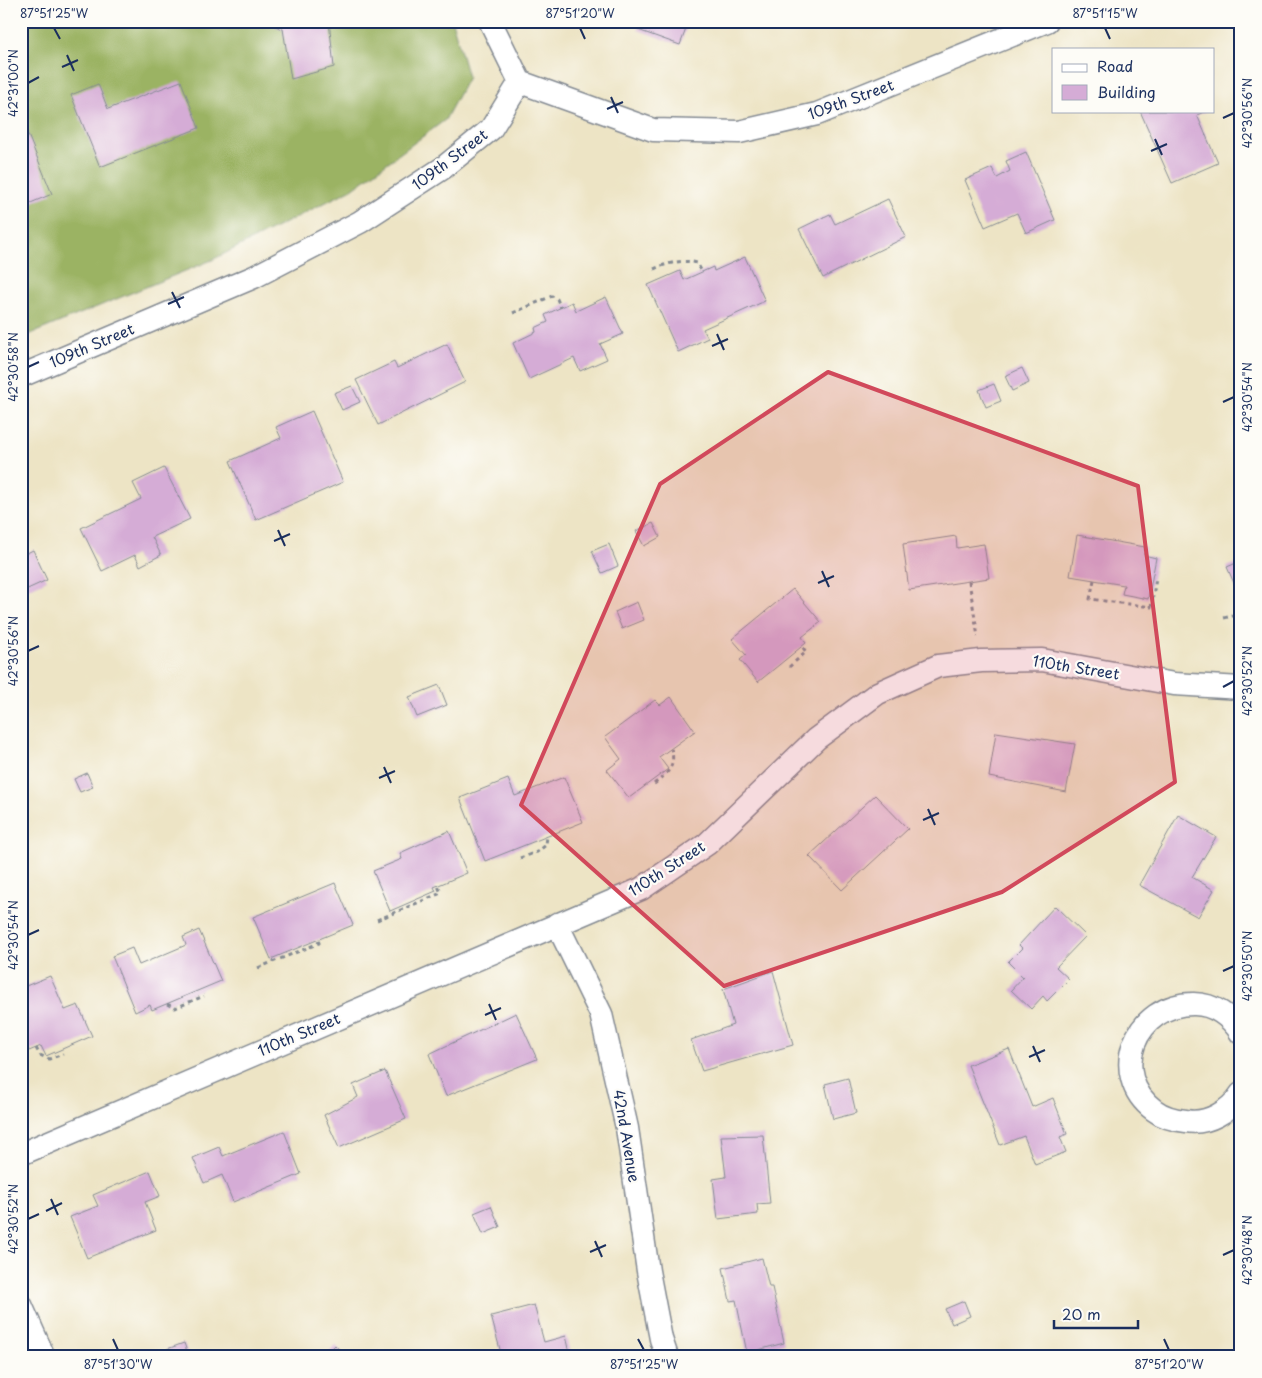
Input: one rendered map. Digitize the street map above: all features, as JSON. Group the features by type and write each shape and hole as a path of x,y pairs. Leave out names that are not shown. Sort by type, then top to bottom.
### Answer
{"street":[{"path":"490,21 520,82"},
{"name":"109th Street","path":"21,376 254,277 360,222 443,168 491,129 520,82 652,130 739,132 817,114 1047,21"},
{"name":"110th Street","path":"21,1154 641,889 707,844 816,739 878,693 938,666 981,660 1042,660 1174,684 1241,688"},
{"name":"42nd Avenue","path":"557,924 601,1014 627,1128 648,1271 661,1339 667,1357"},
{"path":"1239,1024 1220,1011 1201,1004 1181,1004 1162,1010 1146,1022 1135,1039 1131,1068 1132,1078 1141,1096 1154,1110 1171,1119 1190,1122 1209,1119 1226,1110 1241,1094"},
{"path":"21,1305 44,1357"}],"path":[{"path":"654,269 670,263 690,261 697,263 702,272"},
{"path":"512,313 552,296 558,300 561,308"},
{"path":"1094,580 1090,598 1151,607 1156,579"},
{"path":"970,581 981,660"},
{"path":"1224,618 1241,614"},
{"path":"789,667 806,652 802,646"},
{"path":"654,784 670,769 673,755 671,749"},
{"path":"520,858 537,852 546,845 547,836"},
{"path":"377,920 440,892 438,886"},
{"path":"258,968 319,943 318,940"},
{"path":"167,1004 175,1008 204,996"},
{"path":"36,1048 40,1055 48,1059 63,1054"}],"highlighted area":[{"path":"828,372 1138,486 1175,782 1002,892 724,986 521,805 660,484"}],"green space":[{"path":"21,21 452,21 468,77 445,120 352,189 212,260 21,338"}],"building":[{"path":"261,21 329,21 334,67 291,79 283,29"},
{"path":"641,21 689,21 680,45 638,30"},
{"path":"181,81 199,128 100,167 71,95 98,84 108,109"},
{"path":"1140,112 1204,112 1197,115 1218,163 1172,183"},
{"path":"24,125 52,194 21,207 21,126"},
{"path":"1026,152 1055,220 1026,233 1017,213 985,227 965,180 992,168 997,178 1010,171 1006,161"},
{"path":"888,199 906,237 823,278 799,229 830,214 835,224"},
{"path":"745,257 765,301 703,329 708,338 678,352 648,285 680,271 684,280 713,267 714,271"},
{"path":"606,297 623,334 600,344 607,359 580,371 574,358 529,379 513,343 536,332 535,328 548,322 545,315 572,302 576,311"},
{"path":"447,344 465,382 378,425 356,380 394,362 397,368"},
{"path":"1022,368 1029,383 1012,391 1005,376"},
{"path":"994,384 1001,401 986,407 979,390"},
{"path":"352,386 360,402 342,410 334,393"},
{"path":"312,411 343,482 256,520 230,461 281,438 276,427"},
{"path":"164,468 190,519 152,537 161,555 140,566 135,555 102,571 81,528 141,499 133,483"},
{"path":"653,523 660,537 644,546 636,531"},
{"path":"1077,535 1145,547 1144,555 1156,558 1148,599 1122,594 1124,585 1070,576"},
{"path":"956,536 957,548 984,544 989,578 909,590 903,544"},
{"path":"609,544 618,566 602,573 592,551"},
{"path":"33,550 47,580 21,592 21,556"},
{"path":"1241,561 1241,599 1227,567"},
{"path":"793,589 821,622 802,637 806,643 758,682 740,660 746,655 732,639"},
{"path":"637,602 644,620 622,629 615,612"},
{"path":"439,685 447,705 417,717 409,697"},
{"path":"671,697 695,731 659,757 668,769 629,798 607,770 621,759 605,737 655,700 660,705"},
{"path":"996,732 1075,744 1066,792 989,777"},
{"path":"87,773 93,787 80,792 74,779"},
{"path":"564,777 583,822 485,861 460,798 508,779 515,796"},
{"path":"875,795 908,829 842,890 809,856"},
{"path":"1178,815 1216,837 1192,877 1214,890 1198,917 1139,885"},
{"path":"449,831 467,873 434,887 436,891 390,911 373,871 402,859 400,853"},
{"path":"335,883 353,925 271,959 253,917"},
{"path":"1055,906 1086,936 1056,967 1069,979 1047,1001 1043,996 1031,1009 1011,990 1023,977 1008,962 1022,948 1019,945"},
{"path":"199,930 221,981 152,1010 150,1005 135,1012 112,956 132,948 139,965 186,945 183,937"},
{"path":"773,971 793,1045 702,1071 691,1040 733,1025 723,989"},
{"path":"50,976 65,1010 78,1005 92,1036 46,1056 41,1046 29,1051 25,1041 21,1042 21,988"},
{"path":"516,1013 537,1059 446,1096 429,1054"},
{"path":"1009,1049 1032,1107 1053,1098 1067,1134 1060,1137 1066,1152 1035,1164 1024,1136 1000,1145 968,1065"},
{"path":"385,1071 406,1119 339,1148 324,1115 358,1097 353,1085"},
{"path":"848,1078 856,1113 833,1119 825,1084"},
{"path":"284,1131 301,1174 233,1202 222,1175 204,1183 193,1158 219,1147 223,1156"},
{"path":"763,1135 770,1203 757,1204 758,1214 718,1219 713,1179 726,1177 721,1136"},
{"path":"150,1171 160,1196 145,1202 156,1230 87,1258 70,1217 98,1206 93,1195"},
{"path":"491,1206 500,1227 483,1234 474,1213"},
{"path":"762,1258 769,1287 772,1287 784,1343 747,1353 736,1300 730,1301 723,1268"},
{"path":"964,1301 970,1316 952,1324 945,1309"},
{"path":"534,1305 544,1342 566,1336 571,1357 502,1357 491,1316"},
{"path":"184,1343 189,1357 170,1357 167,1349"},
{"path":"335,1345 346,1357 324,1357"}]}
